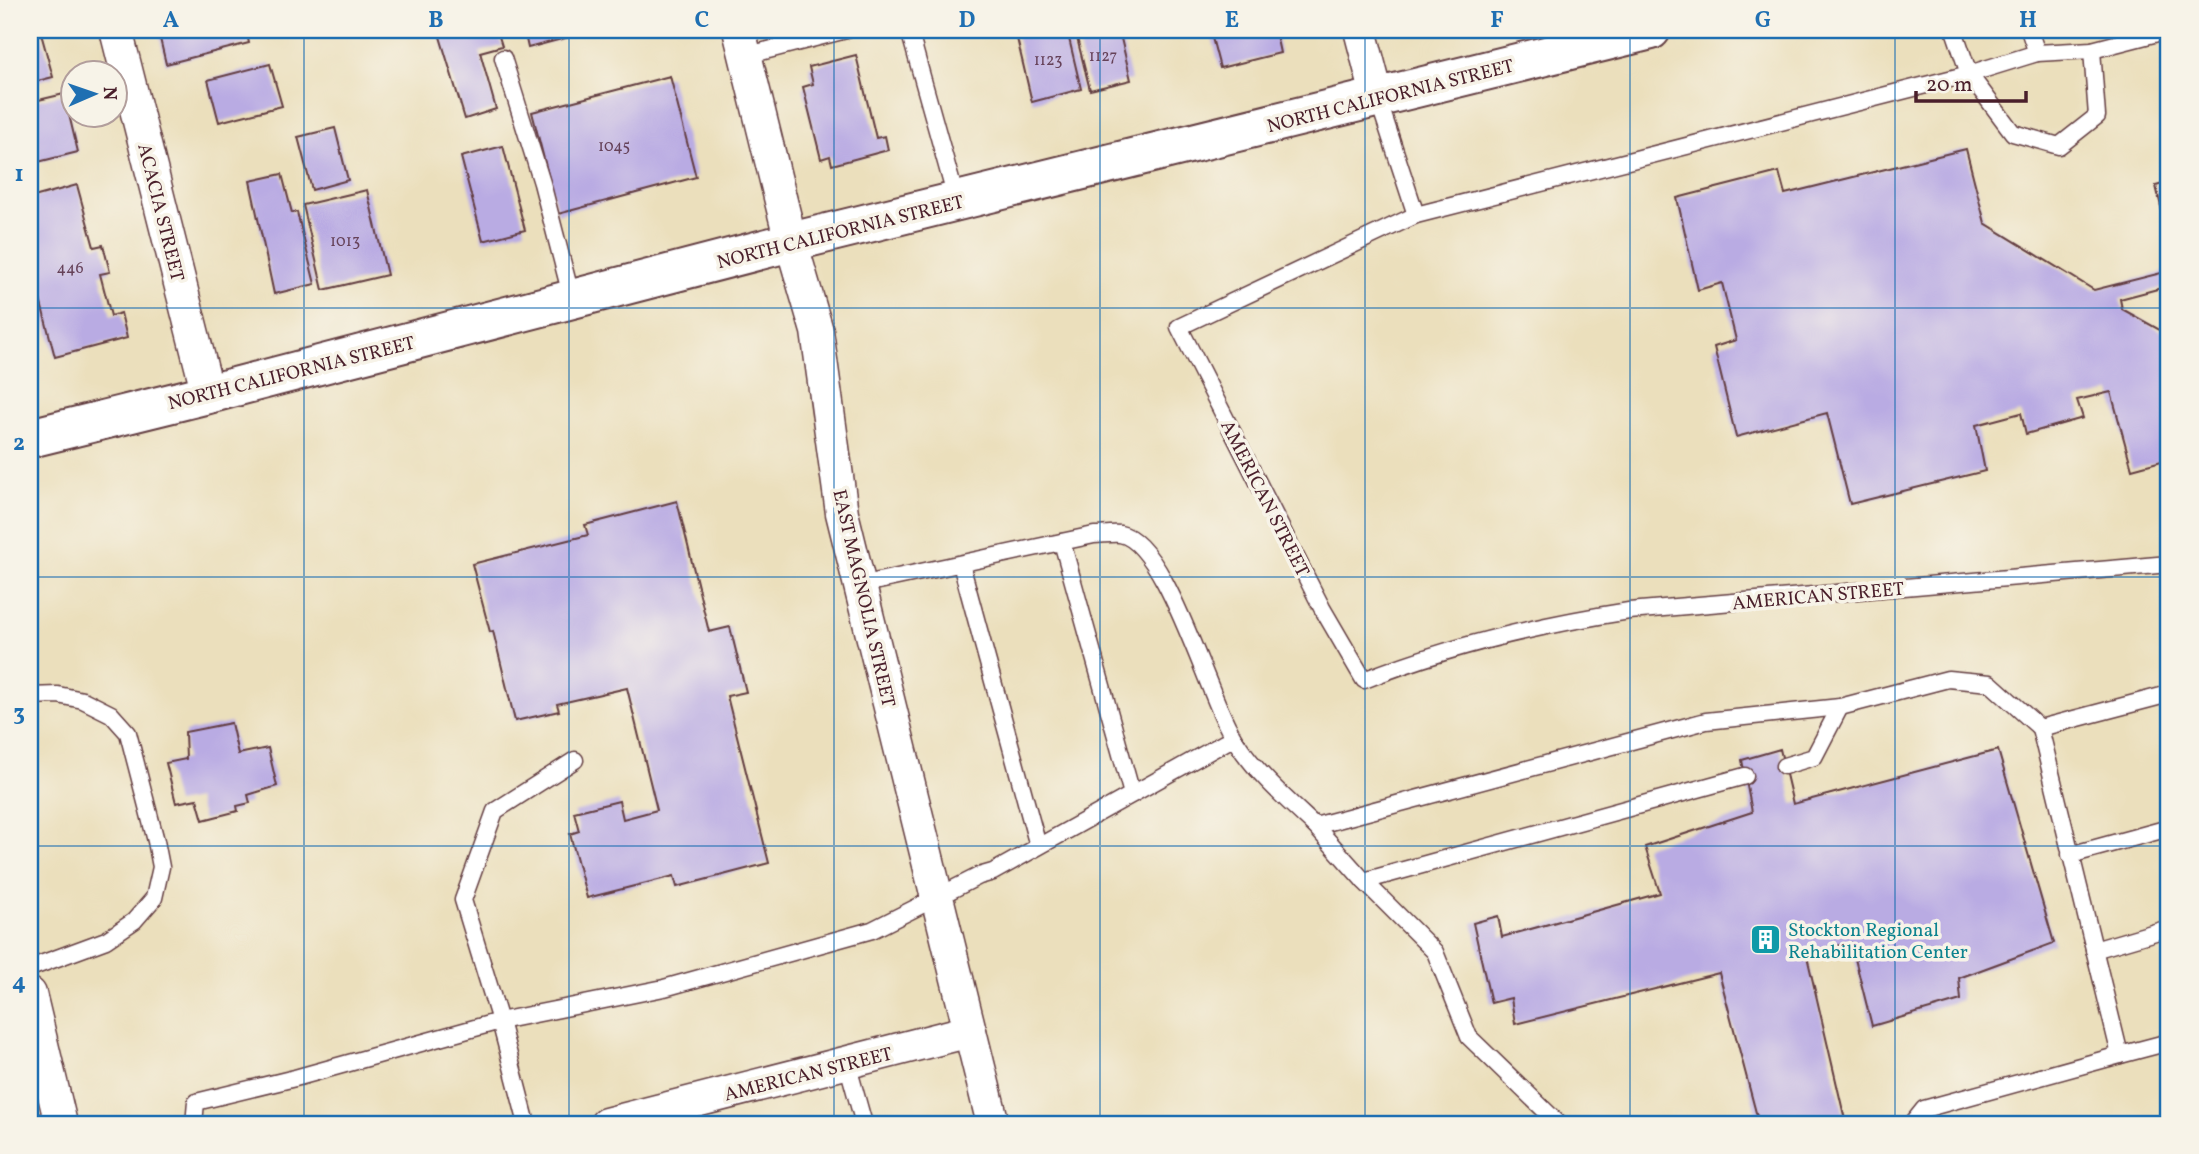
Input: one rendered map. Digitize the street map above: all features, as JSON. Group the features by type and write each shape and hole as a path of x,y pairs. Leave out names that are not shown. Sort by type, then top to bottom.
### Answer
{"street":[{"name":"ACACIA STREET","path":"116,30 208,394"},
{"path":"1360,30 1378,99"},
{"name":"NORTH CALIFORNIA STREET","path":"30,438 791,242 1651,30"},
{"name":"EAST MAGNOLIA STREET","path":"742,43 791,242 817,331 842,513 993,1124"},
{"path":"30,994 61,1124"},
{"name":"AMERICAN STREET","path":"606,1124 970,1031"}],"lane":[{"path":"742,43 846,30"},
{"path":"909,30 957,202"},
{"path":"1954,30 1969,74 2013,133 2059,146 2097,116 2092,50"},
{"path":"2029,30 2037,53"},
{"name":"AMERICAN STREET","path":"2169,30 2092,50 2037,53 1969,74 1416,215 1179,327 1322,608 1364,680 1411,661 1516,632 1629,611 2169,564"},
{"path":"503,58 542,183 572,299"},
{"path":"1378,99 1416,215"},
{"path":"860,585 1094,535 1121,534 1141,546 1164,581 1233,738 1261,775 1315,826 1364,881 1435,952 1469,1037 1559,1124"},
{"path":"1062,542 1132,794"},
{"path":"961,564 1038,846"},
{"path":"1315,826 1706,721 1840,707 1948,679 1990,683 2040,728 2120,1055"},
{"path":"2040,728 2169,694"},
{"path":"30,695 58,695 83,700 111,714 128,733 161,867 154,898 134,921 106,940 30,968"},
{"path":"1784,766 1814,757 1840,707"},
{"path":"194,1124 196,1102 295,1078 500,1021 664,988 872,930 979,876 993,872 1233,738"},
{"path":"527,1124 500,1021 463,900 495,811 575,760"},
{"path":"1364,881 1745,776"},
{"path":"2070,855 2169,828"},
{"path":"2094,950 2169,928"},
{"path":"1912,1124 1924,1109 2169,1042"},
{"path":"847,1063 864,1124"}],"building":[{"path":"30,30 40,30 53,77 30,83"},
{"path":"158,30 246,30 249,43 166,64"},
{"path":"438,30 497,30 502,46 480,52 496,109 465,119"},
{"path":"524,30 592,30 592,31 528,48"},
{"path":"1015,30 1067,30 1081,89 1032,102"},
{"path":"1075,30 1119,30 1131,80 1090,90"},
{"path":"1210,30 1275,30 1280,53 1220,68"},
{"path":"856,55 876,138 885,136 888,150 832,165 830,156 821,159 803,87 813,84 809,67"},
{"path":"270,64 282,106 219,122 208,80"},
{"path":"670,76 696,177 558,214 532,112"},
{"path":"60,95 60,130 73,130 78,152 30,164 30,102"},
{"path":"335,128 348,180 312,190 298,137"},
{"path":"503,146 525,230 483,241 461,157"},
{"path":"1966,149 1985,223 2094,290 2169,271 2169,286 2120,299 2122,309 2169,335 2169,459 2132,469 2111,392 2077,400 2083,418 2026,434 2021,413 1976,425 1985,471 1850,504 1827,413 1736,437 1714,347 1736,340 1722,283 1698,290 1677,198 1779,172 1785,194"},
{"path":"282,174 292,213 297,212 315,284 274,294 250,181"},
{"path":"2169,182 2169,235 2168,236 2156,186"},
{"path":"77,185 94,247 103,245 110,272 100,274 111,316 121,313 127,338 55,357 30,261 30,198"},
{"path":"367,190 387,275 323,290 303,205"},
{"path":"677,501 709,632 730,627 746,692 727,696 769,863 677,887 674,876 587,898 570,834 579,831 574,812 619,801 623,819 657,810 627,688 557,704 559,711 515,721 493,631 490,632 472,564 588,535 585,525"},
{"path":"231,723 238,754 268,748 277,786 248,795 250,803 237,806 238,811 203,820 197,799 176,803 166,763 186,759 185,732"},
{"name":"Stockton Regional Rehabilitation Center","path":"1780,749 1793,804 1998,750 2054,943 1959,978 1961,1000 1872,1026 1851,943 1806,952 1846,1124 1759,1124 1719,973 1515,1024 1511,998 1491,1003 1473,923 1498,916 1502,937 1660,893 1645,847 1752,812 1742,760"}],"place":[{"name":"Stockton Regional Rehabilitation Center","path":"1765,940"}]}
